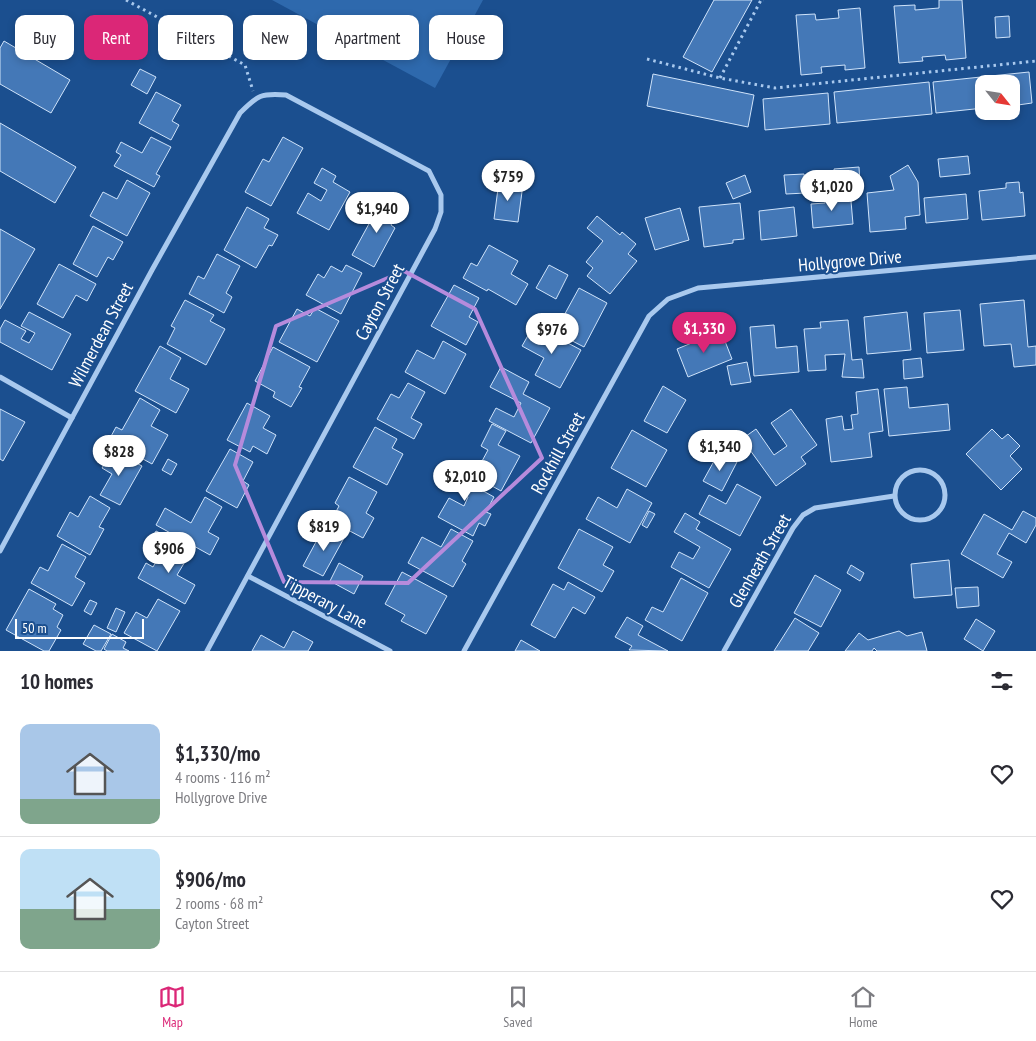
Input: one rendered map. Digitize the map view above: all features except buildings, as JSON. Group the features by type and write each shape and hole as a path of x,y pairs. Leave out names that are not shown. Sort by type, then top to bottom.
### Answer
{"street":[{"name":"Cayton Street","path":"207,651 435,229 441,212 441,195 428,171 286,95 268,94 255,98"},
{"name":"Wilmerdean Street","path":"0,551 157,261 240,113 255,98"},
{"name":"Hollygrove Drive","path":"668,299 698,288 1036,257"},
{"name":"Rockhill Street","path":"464,651 649,316 668,299"},
{"path":"0,378 72,418"},
{"path":"919,469 929,471 937,476 943,484 945,494 944,504 938,512 930,518 921,520 911,519 902,513 894,496 896,486 901,478 909,472 919,469"},
{"name":"Glenheath Street","path":"724,651 793,528 803,515 816,508 894,496"},
{"name":"Tipperary Lane","path":"248,576 390,651"}],"path":[{"path":"126,0 245,65 255,98"},
{"path":"720,78 761,0 764,0"},
{"path":"647,59 720,78 775,88 1036,62"}],"highlighted area":[{"path":"404,271 475,309 542,458 408,583 284,582 235,465 276,326"}],"shaded area":[{"path":"272,0 483,0 475,15 429,15 429,60 450,60 435,88 383,60 419,60 419,15 317,15 317,24 307,19 307,15 300,15"}]}
